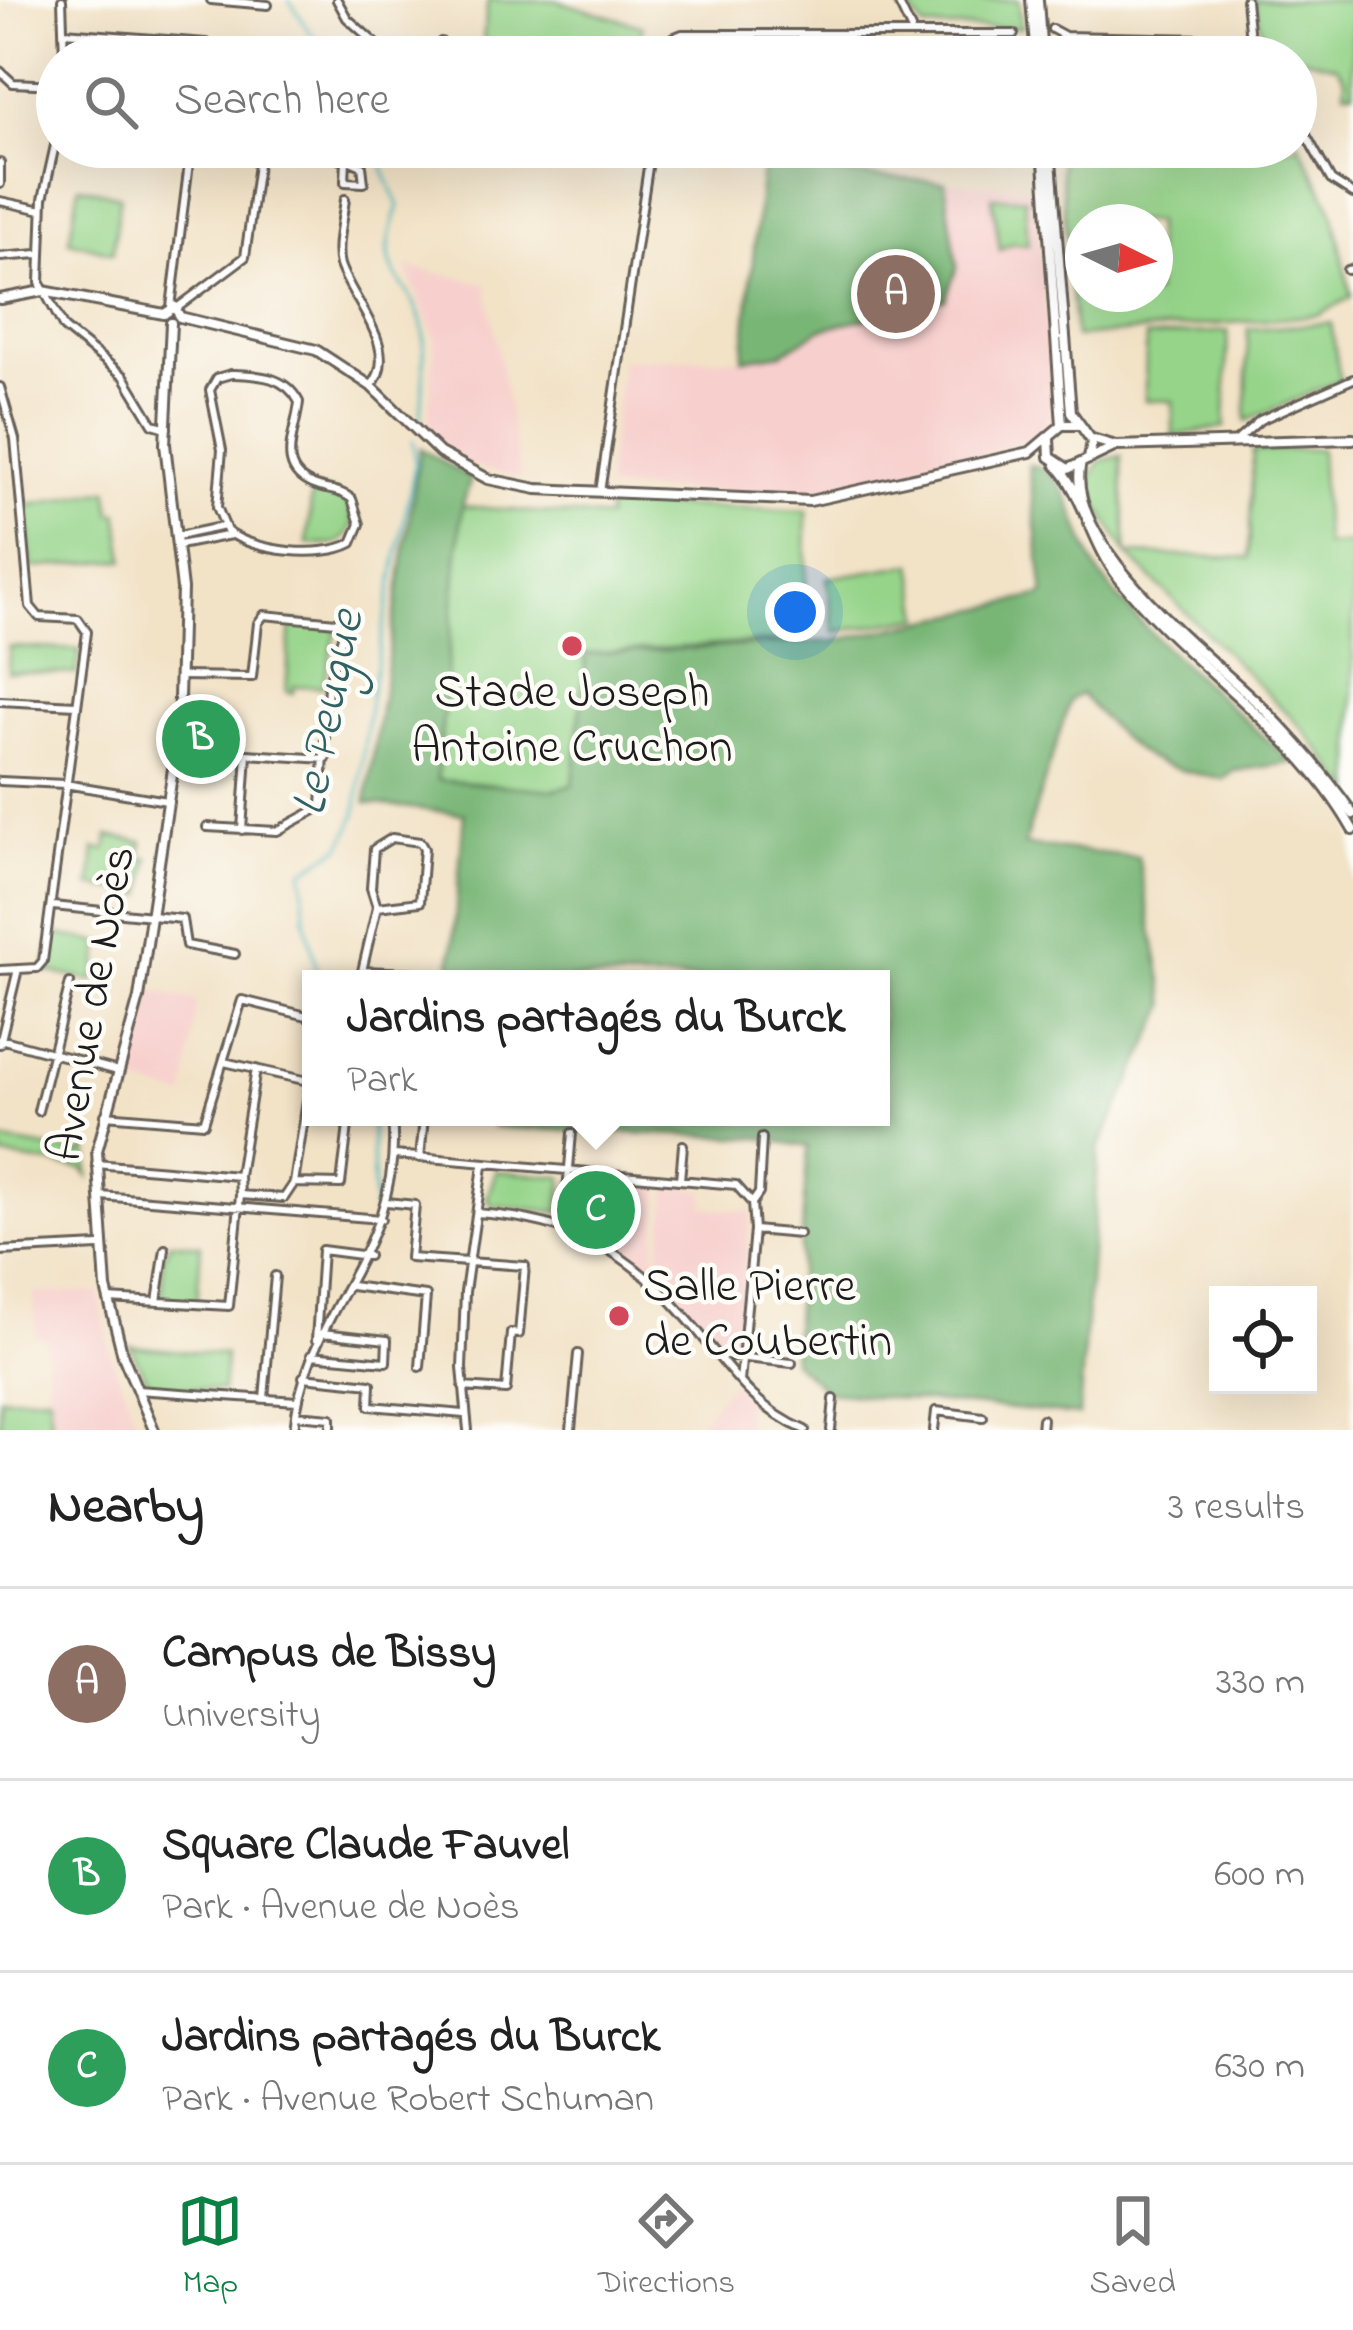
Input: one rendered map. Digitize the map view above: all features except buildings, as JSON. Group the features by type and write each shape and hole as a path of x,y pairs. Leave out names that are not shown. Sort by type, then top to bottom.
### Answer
{"main road":[{"path":"1035,0 1038,36"},
{"path":"0,299 44,291 173,314 304,345 371,386 440,453 488,479 599,495 809,500 1030,452 1061,425 1047,168"},
{"path":"1048,168 1071,412 1091,438 1116,446 1353,439"},
{"name":"Avenue de Noès","path":"154,1430 108,1299 96,1164 104,1114 139,998 178,736 178,541 166,461 173,314"},
{"path":"1061,425 1079,425"},
{"path":"1049,438 1053,461 1069,477 1084,520 1119,579 1295,752 1353,830"},
{"path":"1089,459 1091,438"},
{"path":"1080,467 1116,446"},
{"path":"1030,452 1080,467"},
{"path":"1080,467 1087,506 1113,558 1311,758 1353,814"}],"street":[{"path":"62,0 64,36"},
{"path":"211,0 268,4"},
{"path":"337,0 347,18 367,36"},
{"path":"897,0 912,30"},
{"path":"1246,0 1250,36"},
{"path":"1052,29 1065,36"},
{"path":"677,36 912,30 1014,34"},
{"path":"64,32 116,36"},
{"path":"0,71 9,79 36,83"},
{"path":"0,86 9,79"},
{"path":"1317,155 1331,180 1353,194"},
{"path":"0,163 0,184"},
{"path":"51,168 39,254 44,291 74,339 117,369 153,424 167,428"},
{"path":"173,314 189,168"},
{"path":"173,314 245,256 257,168"},
{"path":"346,168 345,182 364,183 360,168"},
{"path":"599,495 648,168"},
{"path":"345,199 338,261 382,353 371,386"},
{"path":"0,201 42,210"},
{"path":"0,257 39,254"},
{"path":"178,541 231,535 258,545 332,551 352,543 360,524 352,499 312,485 291,466 288,450 299,402 278,380 230,374 213,383 211,398 222,450 217,507 231,535"},
{"path":"1234,443 1260,420 1353,379"},
{"path":"0,387 15,439 30,606 40,617 78,619 86,626 53,906 40,966 0,970"},
{"path":"178,541 224,526"},
{"path":"180,676 252,677 258,623 265,615 336,622 344,633 328,686 321,807 277,831 206,827"},
{"path":"0,701 76,705"},
{"path":"242,830 247,754 326,759"},
{"path":"0,781 64,784 166,801"},
{"path":"364,970 377,907 371,888 374,848 392,838 420,842 424,849 420,902 377,907"},
{"path":"53,906 182,919 191,948 235,954"},
{"path":"18,969 0,1041 118,1071"},
{"path":"38,1111 70,983"},
{"path":"104,1114 205,1123 242,1000 302,1015"},
{"path":"224,1062 302,1079"},
{"path":"108,1299 230,1306 239,1176 256,1069"},
{"path":"240,1195 284,1198 292,1194 303,1126"},
{"path":"294,1183 341,1184 348,1126"},
{"path":"294,1430 311,1355 368,1256 387,1202 395,1155 393,1126"},
{"path":"420,1158 423,1126"},
{"path":"564,1226 572,1132"},
{"path":"752,1203 759,1193 762,1138"},
{"path":"680,1180 683,1145"},
{"path":"395,1155 736,1185 752,1203 754,1230 740,1382"},
{"path":"96,1164 239,1176"},
{"path":"468,1430 463,1387 468,1262 483,1164"},
{"path":"97,1196 381,1219"},
{"path":"387,1202 415,1204 410,1258 525,1266 519,1334 511,1333 506,1390 463,1387"},
{"path":"477,1213 564,1226 644,1271 762,1406 805,1430"},
{"path":"754,1230 800,1234"},
{"path":"0,1251 100,1246"},
{"path":"157,1302 165,1249"},
{"path":"316,1344 322,1250 368,1256"},
{"path":"264,1398 275,1276"},
{"path":"351,1286 426,1296 420,1367"},
{"path":"311,1355 386,1362 387,1340 322,1333"},
{"path":"571,1430 578,1354"},
{"path":"718,1355 742,1354 792,1364"},
{"path":"303,1377 371,1384 370,1406 464,1414"},
{"path":"137,1390 297,1401"},
{"path":"831,1430 833,1399"},
{"path":"934,1430 936,1411 983,1417"},
{"path":"296,1415 331,1418 331,1430"},
{"path":"1041,1430 1042,1419"}],"shaded area":[{"path":"762,168 1035,188 1054,408 1038,437 932,470 809,494 605,489 622,360 743,358"},
{"path":"405,266 486,284 521,479 469,465 427,431 435,338"},
{"path":"148,990 197,1001 185,1097 123,1080"},
{"path":"622,1182 661,1185 654,1268 617,1243"},
{"path":"668,1186 704,1190 705,1207 751,1212 736,1345 716,1343 658,1273"},
{"path":"98,1292 111,1356 140,1430 51,1430 46,1338 36,1337 34,1293"},
{"path":"732,1381 747,1399 745,1430 693,1430"}],"green space":[{"path":"488,0 555,0 643,26 640,36 484,36"},
{"path":"903,0 1019,0 1021,28 924,28"},
{"path":"1254,0 1353,0 1353,91 1344,91 1345,78 1337,66 1317,61 1317,36 1264,36"},
{"path":"762,168 945,182 957,267 945,299 821,329 782,353 743,359"},
{"path":"1061,168 1311,168 1333,211 1351,297 1319,315 1075,337 1073,312 1173,312 1173,204 1065,204 1065,218"},
{"path":"79,186 120,196 113,253 69,241"},
{"path":"992,197 1025,198 1028,245 1012,243 1000,250"},
{"path":"1331,323 1340,380 1246,421 1248,329"},
{"path":"1228,331 1225,427 1173,436 1173,401 1145,400 1146,337"},
{"path":"420,448 471,479 462,507 437,780 553,790 573,785 586,654 834,641 1044,595 1029,465 1055,479 1092,562 1121,601 1291,763 1234,771 1224,779 1174,768 1129,744 1081,694 1070,700 1024,845 1138,857 1167,1005 1099,1148 1079,1415 828,1392 792,1361 808,1147 762,1138 493,1127 890,1126 890,970 451,970 464,814 366,803"},
{"path":"1320,449 1325,545 1353,544 1353,793 1305,731 1127,554 1249,558 1253,451"},
{"path":"1121,456 1127,554 1099,508 1090,478 1101,461"},
{"path":"312,489 334,493 348,503 353,524 341,541 307,544"},
{"path":"108,490 112,513 118,513 125,560 32,568 26,506"},
{"name":"Stade Joseph Antoine Cruchon","path":"608,504 807,511 805,639 586,654 573,786 553,790 437,781 462,506 607,518"},
{"path":"913,564 922,617 835,632 827,578"},
{"path":"291,622 337,628 323,687 294,686 293,693 286,692"},
{"path":"9,647 80,650 76,674 8,672"},
{"path":"108,836 143,842 140,856 149,858 144,895 91,886 95,849 106,850"},
{"path":"53,933 102,943 94,981 45,971"},
{"path":"0,1140 80,1154 88,1147 89,1177 83,1169 0,1156"},
{"path":"496,1171 563,1177 560,1212 492,1205 487,1198"},
{"path":"573,1183 621,1187 617,1243 571,1220"},
{"path":"170,1242 201,1245 197,1303 162,1299 163,1258"},
{"path":"130,1346 225,1355 222,1391 149,1385"},
{"path":"49,1395 51,1430 0,1430 0,1397"}],"waterway":[{"name":"Le Peugue","path":"289,0 313,36"},
{"name":"Le Peugue","path":"383,168 399,206 391,231 390,263 423,329 420,425"},
{"name":"Le Peugue","path":"317,970 305,919 303,871 342,846 356,815 371,692 415,464 413,441"},
{"name":"Le Peugue","path":"371,1126 374,1211"}],"place":[{"name":"Campus de Bissy","path":"896,294"},
{"name":"Stade Joseph Antoine Cruchon","path":"572,646"},
{"name":"Square Claude Fauvel","path":"201,739"},
{"name":"Jardins partagés du Burck","path":"596,1210"},
{"name":"Salle Pierre de Coubertin","path":"619,1316"}]}
